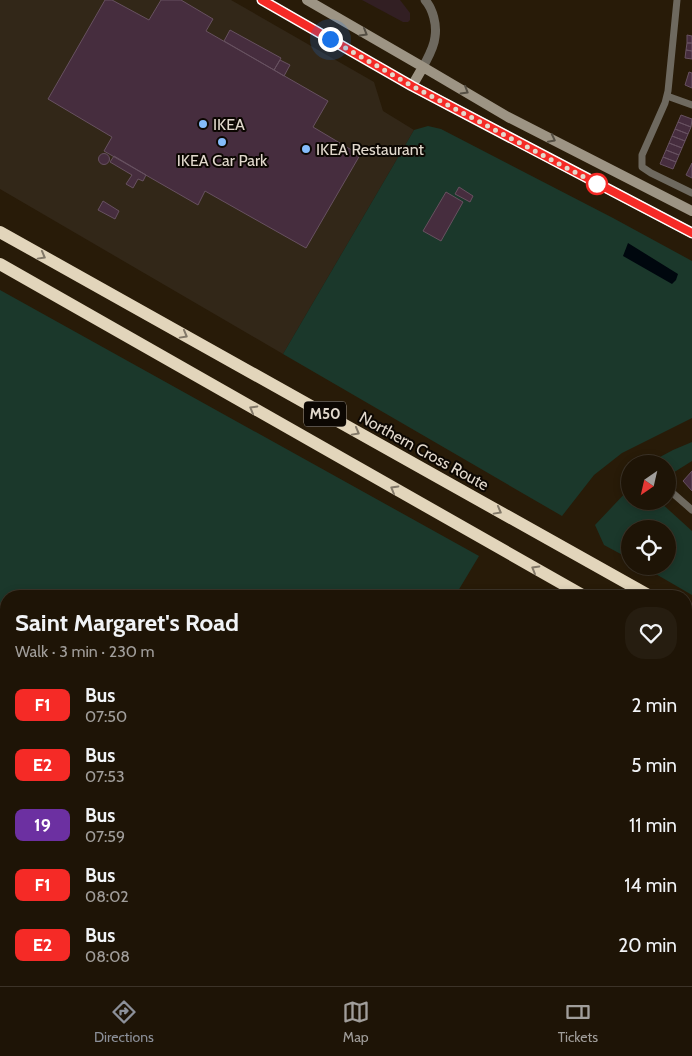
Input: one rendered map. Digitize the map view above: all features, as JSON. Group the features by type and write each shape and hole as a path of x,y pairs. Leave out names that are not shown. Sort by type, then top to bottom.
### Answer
{"highway":[{"name":"Northern Cross Route","path":"0,232 639,590"},
{"name":"M50","path":"0,264 573,590"},
{"path":"0,272 184,370"}],"main road":[{"path":"262,0 412,86 692,233"},
{"path":"306,0 423,66 508,117 692,211"},
{"path":"412,86 423,66"}],"street":[{"path":"423,66 432,51 436,37 430,6 425,0"},
{"path":"677,0 667,96 642,156 642,167 692,193"},
{"path":"667,96 692,105"},
{"path":"676,496 692,510"}],"shaded area":[{"path":"0,0 231,0 374,82 383,111 414,130 283,354 0,189"},
{"path":"362,0 400,0 410,13 410,20 403,22"},
{"path":"628,243 678,274 676,280 672,284 623,256"}],"green space":[{"path":"428,126 441,129 692,261 692,418 622,453 594,475 562,516 283,354 414,130"},
{"path":"0,290 479,556 459,590 0,590"},
{"path":"692,442 692,461 676,471 676,455 664,455"},
{"path":"621,498 621,510 669,510 692,531 692,590 683,590 658,575 676,575 676,520 621,520 621,554 604,545 595,525"}],"building":[{"name":"IKEA Car Park","path":"105,0 112,0 149,20 161,0 181,0 213,19 206,31 328,101 313,127 360,155 306,248 205,191 198,205 104,151 112,137 48,99"},
{"path":"230,30 281,58 274,70 224,41"},
{"path":"687,35 692,36 692,43 687,43"},
{"path":"687,43 692,43 692,51 686,50"},
{"path":"686,50 692,51 692,59 685,58"},
{"path":"280,60 290,65 284,76 274,70"},
{"path":"689,72 692,73 692,88 685,85"},
{"path":"681,115 692,119 691,127 678,122"},
{"path":"678,122 691,127 688,134 675,129"},
{"path":"675,129 688,134 685,141 672,136"},
{"path":"672,136 685,141 682,148 669,143"},
{"path":"669,143 682,148 679,155 666,150"},
{"path":"666,150 679,155 676,162 663,157"},
{"path":"102,154 106,154 109,159 108,163 102,164 99,161 99,157"},
{"path":"114,156 146,175 143,181 138,179 133,188 126,184 132,175 110,162"},
{"path":"663,157 676,162 673,169 660,164"},
{"path":"692,163 692,178 686,175"},
{"path":"459,187 473,196 470,202 455,194"},
{"path":"446,192 463,202 441,241 423,231"},
{"path":"103,201 119,211 115,219 98,210"},
{"path":"692,471 692,491 683,481"}],"bus line":[{"name":"F1","path":"262,0 412,86 692,233"}],"place":[{"name":"IKEA","path":"203,124"},
{"name":"IKEA Car Park","path":"222,142"},
{"name":"IKEA Restaurant","path":"306,149"}],"route":[{"path":"330,39 412,86 597,184"}]}
